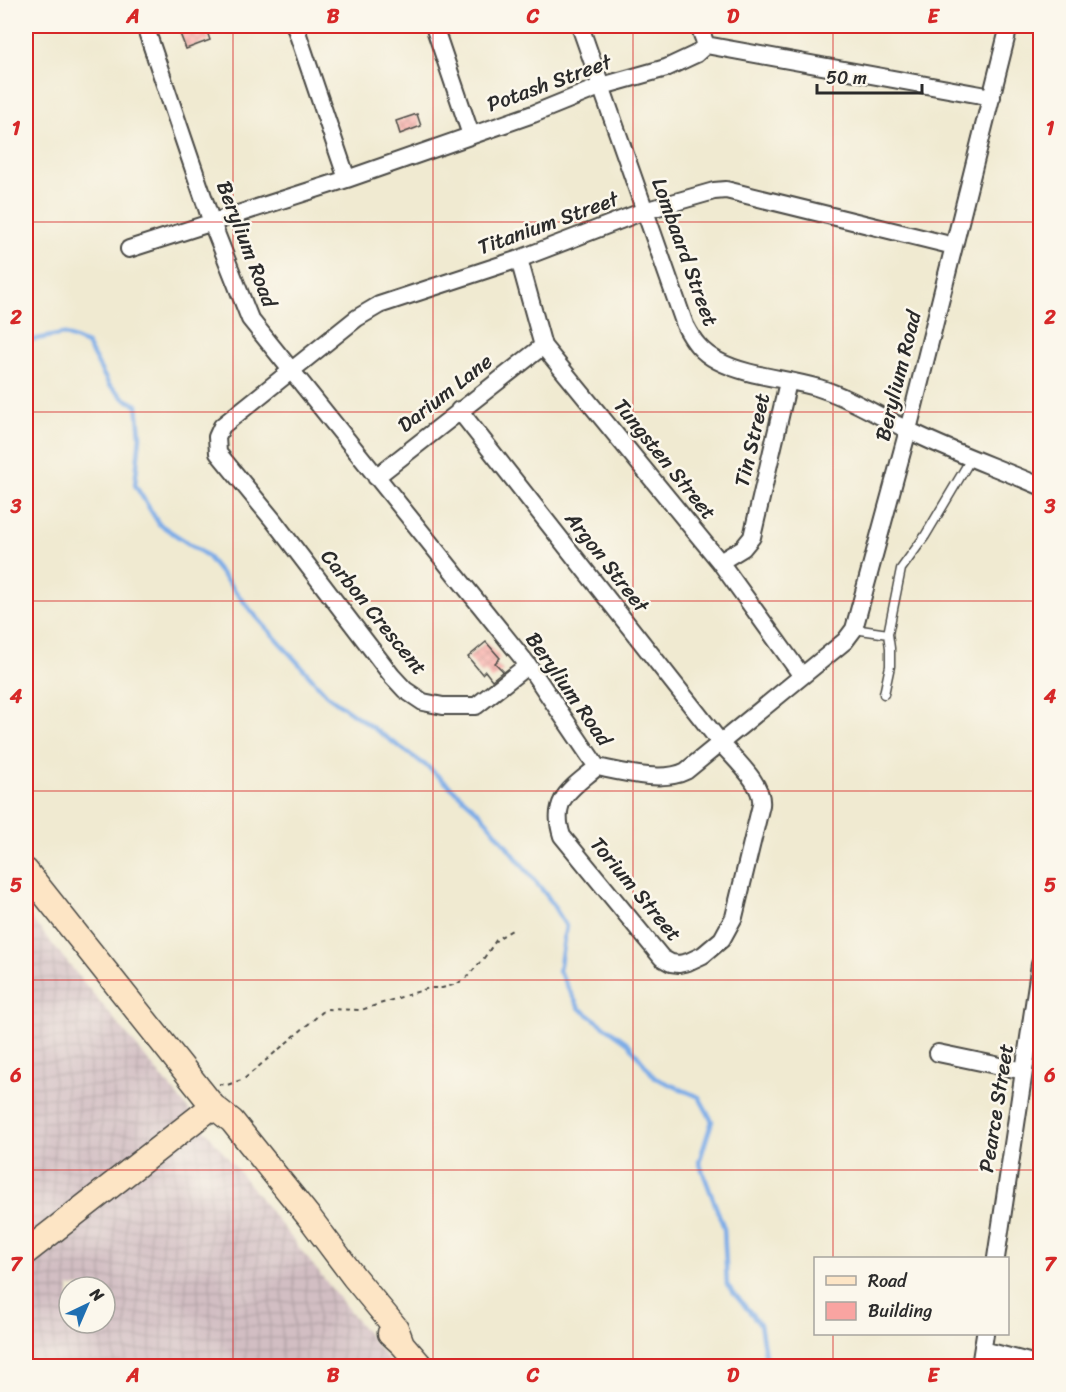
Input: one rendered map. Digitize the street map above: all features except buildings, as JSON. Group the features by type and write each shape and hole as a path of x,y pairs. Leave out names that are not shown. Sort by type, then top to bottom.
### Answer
{"street":[{"name":"Berylium Road","path":"145,26 212,223 250,319 528,665 597,767 652,776 676,776 686,771 845,641 854,629 908,430 1009,26"},
{"path":"295,26 347,179"},
{"path":"434,26 471,135"},
{"name":"Lombaard Street","path":"580,26 685,325 698,348 726,364 835,394 908,430 1041,486"},
{"path":"699,26 706,45 992,98"},
{"name":"Potash Street","path":"129,249 347,179 533,114 602,86 666,68 696,54 706,45"},
{"name":"Titanium Street","path":"218,453 217,437 222,426 369,311 644,212 714,192 726,190 954,246"},
{"name":"Tungsten Street","path":"519,258 543,346 720,562 802,676"},
{"name":"Darium Lane","path":"376,477 543,346"},
{"name":"Tin Street","path":"720,562 743,548 752,537 788,382"},
{"name":"Argon Street","path":"459,410 720,742"},
{"name":"Carbon Crescent","path":"218,453 405,690 423,702 443,706 476,706 528,665"},
{"name":"Torium Street","path":"597,767 568,790 559,808 557,820 562,836 662,958 679,964 688,962 713,947 729,928 734,917 762,799 759,787 720,742"},
{"path":"26,871 213,1106 220,1131 346,1285 421,1366"},
{"name":"Pearce Street","path":"996,1257 1041,964"},
{"path":"938,1053 1024,1071"},
{"path":"26,1252 213,1106"},
{"path":"982,1350 1041,1365"}],"lane":[{"path":"884,694 890,666 888,634 901,569 925,536 972,457"},
{"path":"854,629 888,634"}],"path":[{"path":"193,1080 227,1085 235,1083 270,1058 326,1009 361,1010 429,988 457,984 467,977 484,958 496,939 514,929"}],"shaded area":[{"path":"26,912 225,1154 393,1366 26,1366"}],"waterway":[{"path":"26,341 63,334 87,344 109,385 125,399 137,405 140,436 135,485 159,524 206,555 252,612 328,696 428,767 480,813 548,897 566,926 559,971 579,1008 628,1043 655,1078 699,1097 712,1121 699,1162 724,1228 727,1285 760,1324 767,1366"}]}
